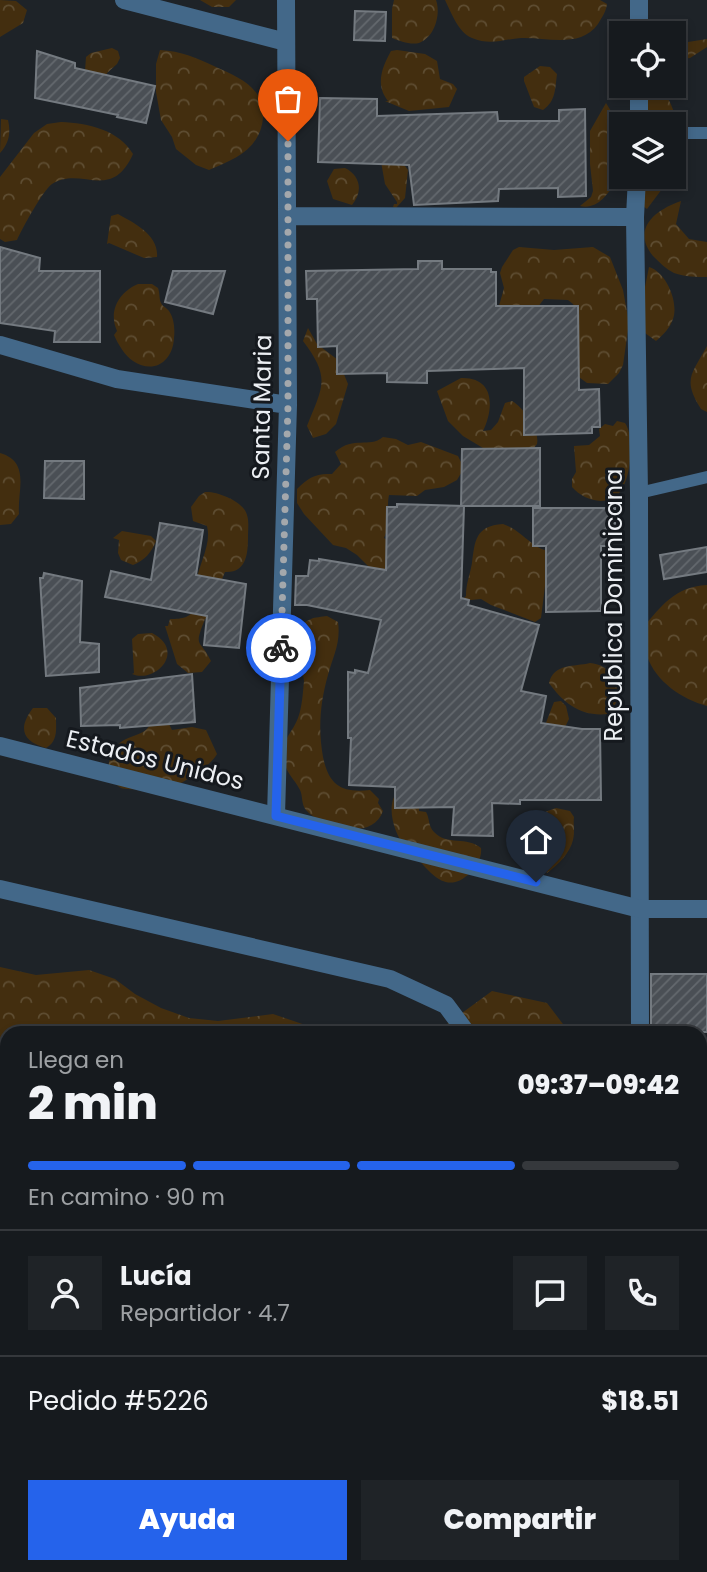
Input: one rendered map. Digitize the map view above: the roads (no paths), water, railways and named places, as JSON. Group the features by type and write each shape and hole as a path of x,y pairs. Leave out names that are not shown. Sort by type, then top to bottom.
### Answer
{"street":[{"path":"124,0 286,42"},
{"name":"Santa Maria","path":"276,816 288,405 286,0"},
{"path":"639,0 639,21"},
{"name":"Republica Dominicana","path":"636,189 640,1026"},
{"path":"289,216 635,217"},
{"path":"0,345 117,379 288,405"},
{"name":"Estados Unidos","path":"0,746 640,908 707,909"},
{"path":"0,889 390,979 446,1005 462,1026"}],"lane":[{"path":"686,133 707,133"},
{"path":"639,493 707,477"}]}
